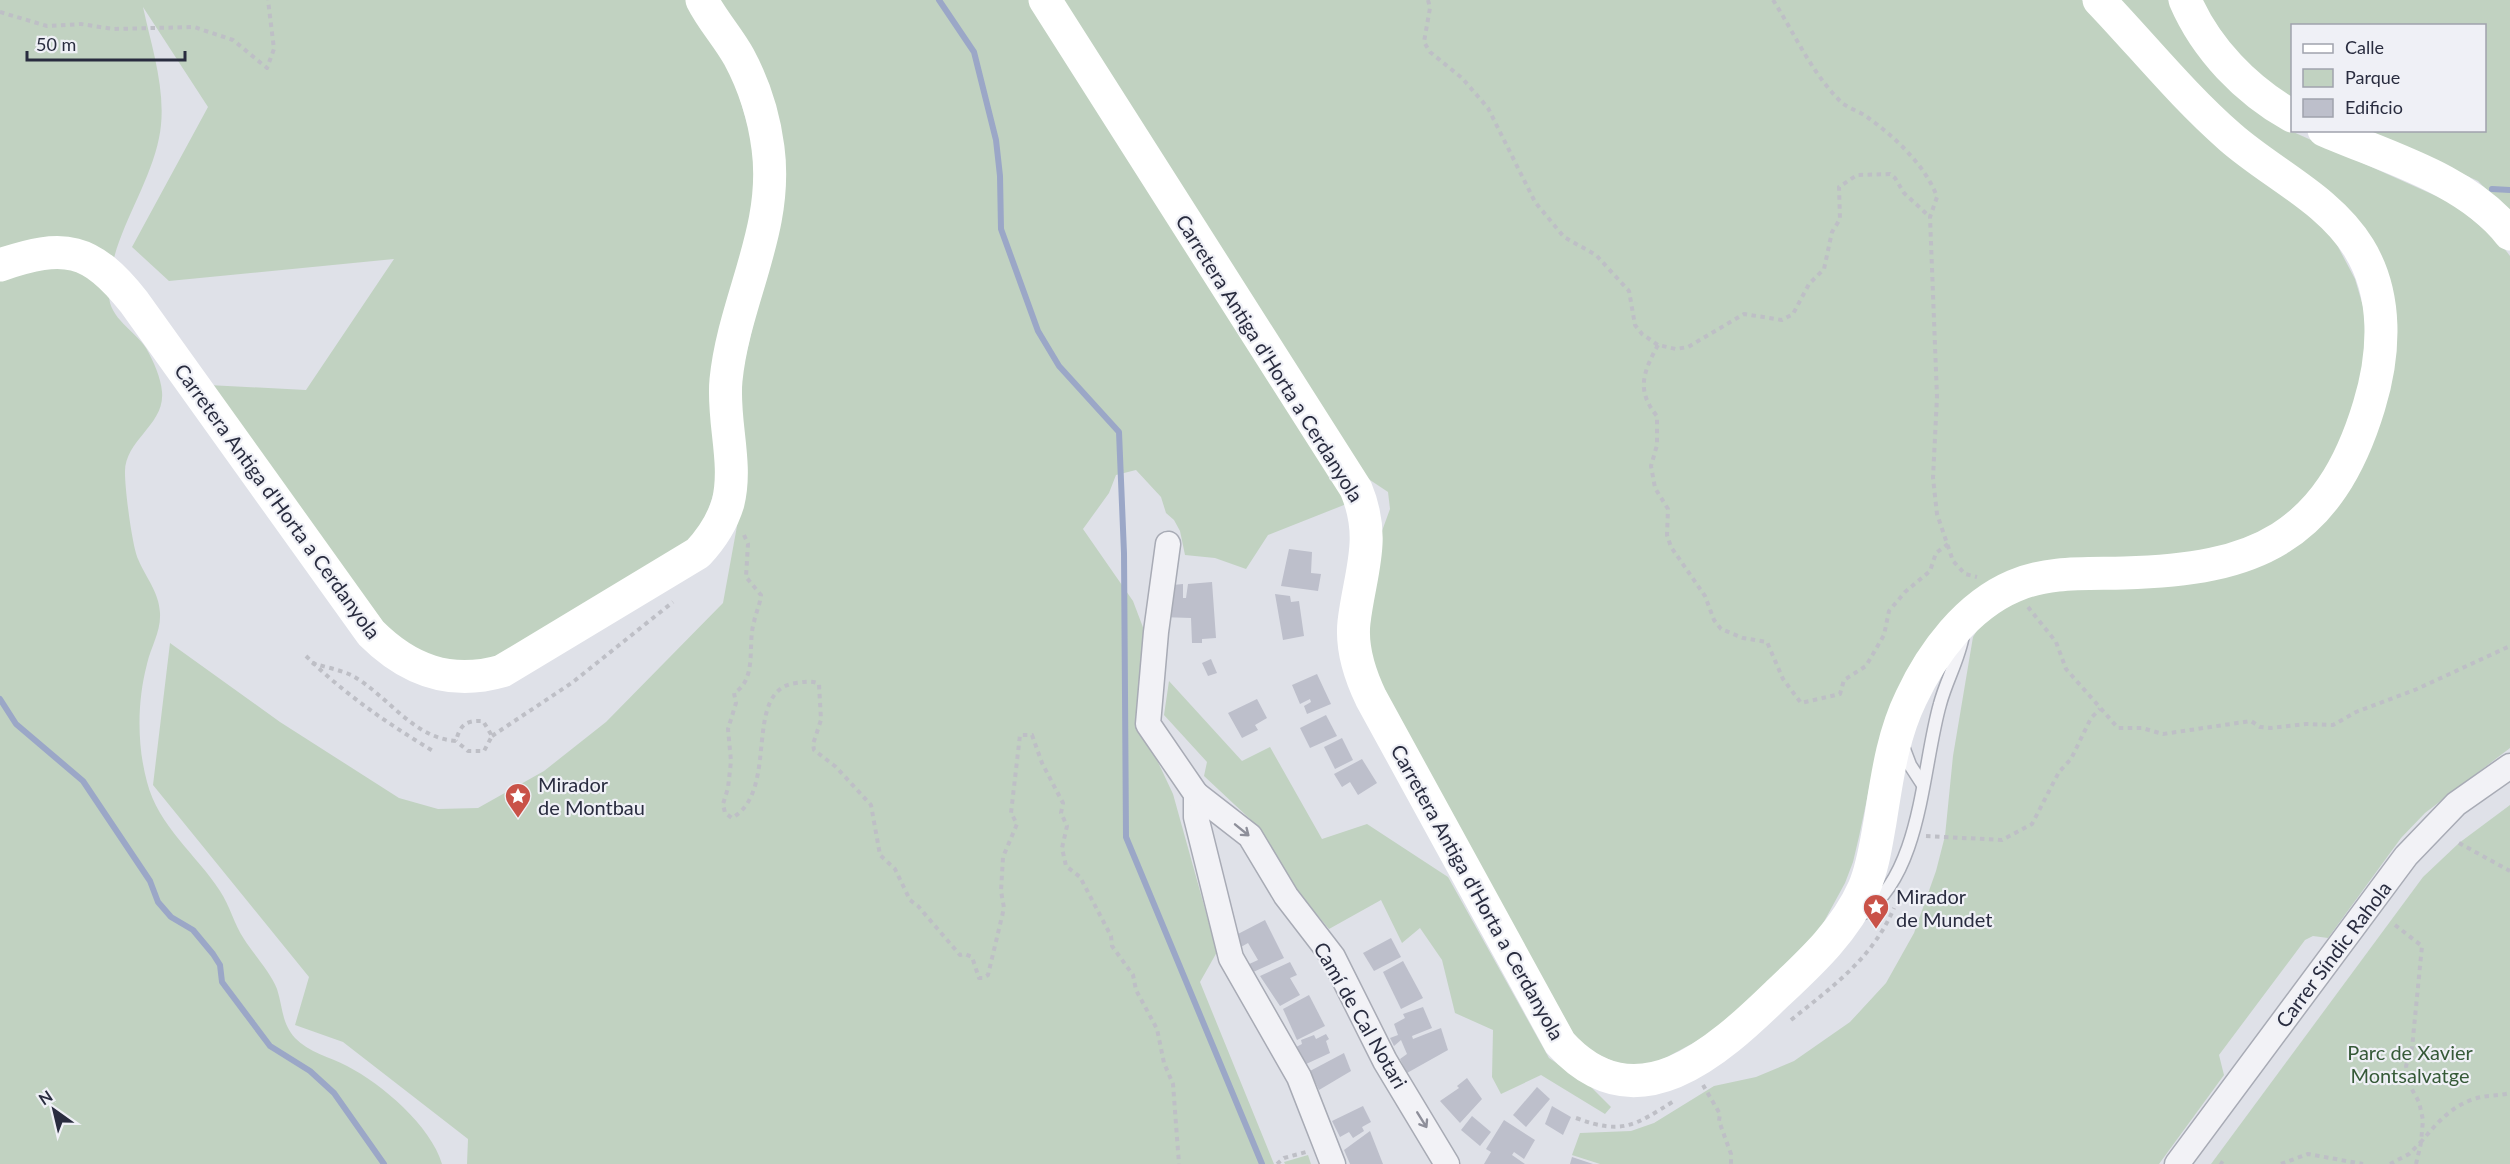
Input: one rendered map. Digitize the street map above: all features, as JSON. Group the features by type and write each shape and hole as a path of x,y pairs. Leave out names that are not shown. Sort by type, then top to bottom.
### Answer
{"street":[{"name":"Carretera Antiga d'Horta a Cerdanyola","path":"0,265 30,255 54,251 79,255 99,266 134,302 371,633 405,662 430,673 466,678 502,671 698,553 717,529 728,501 730,472 726,382 734,337 765,228 770,172 764,126 748,76 702,0"},
{"name":"Carretera Antiga d'Horta a Cerdanyola","path":"1045,0 1356,489 1363,505 1368,537 1354,623 1354,644 1363,682 1560,1043 1583,1065 1612,1078 1646,1079 1679,1071 1710,1054 1737,1034 1811,962 1842,926 1864,887 1873,862 1891,757 1904,713 1929,666 1966,620 2000,593 2027,581 2055,575 2193,570 2232,561 2270,544 2304,520 2337,481 2363,427 2377,372 2382,325 2379,302 2368,265 2348,232 2321,206 2214,123 2099,0"},
{"path":"2185,0 2208,40 2230,67 2255,92 2291,115"},
{"path":"2329,132 2457,188 2483,205 2510,234"},
{"name":"Camí de Cal Notari","path":"1168,544 1156,632 1148,724 1196,794 1250,836 1286,896 1333,957 1385,1060 1447,1164"},
{"name":"Carrer Síndic Rahola","path":"2177,1164 2406,855 2456,804 2510,766"},
{"path":"1196,794 1196,817 1231,958 1294,1067 1315,1113 1333,1164"}],"lane":[{"path":"1842,926 1867,911 1887,889 1911,842 1939,706 1961,648 1966,620"},
{"path":"1904,713 1900,738 1910,765 1923,785"}],"path":[{"path":"0,12 47,26 81,24 113,29 194,27 233,40 267,68 273,49 268,0"},
{"path":"1428,0 1430,8 1424,42 1430,52 1462,78 1488,108 1536,202 1564,237 1596,255 1629,291 1635,325 1642,334 1658,345 1676,349 1688,347 1744,314 1782,320 1793,314 1809,284 1824,269 1832,232 1840,219 1839,187 1857,174 1890,174 1904,192 1930,217"},
{"path":"1773,0 1796,42 1840,102 1868,117 1907,153 1925,174 1937,197 1930,217 1937,397 1933,478 1936,513 1953,561 1965,574 1984,578 2000,593 2024,603 2056,642 2066,669 2118,728 2142,728 2163,734 2251,721 2260,727 2271,728 2306,724 2333,726 2356,712 2417,689 2510,646"},
{"path":"1658,345 1647,365 1643,390 1647,404 1658,416 1657,445 1651,466 1655,488 1668,508 1667,536 1671,547 1705,596 1714,620 1721,628 1743,638 1767,642 1783,679 1801,704 1840,694 1844,680 1866,666 1884,635 1889,611 1905,592 1930,571 1936,553 1948,544"},
{"path":"740,532 747,537 748,544 746,577 761,595 760,607 753,623 750,666 744,684 735,693 736,702 728,729 730,761 728,788 723,804 725,813 732,818 752,799 760,762 763,725 773,696 780,687 794,683 814,681 819,684 821,720 813,744 814,750 836,767 870,805 880,855 895,868 905,893 960,955 965,954 972,957 979,978 983,978 988,975 1004,908 1000,882 1003,877 1003,857 1017,824 1011,813 1020,735 1032,735 1042,764 1063,803 1061,813 1067,826 1062,848 1066,866 1080,878 1111,936 1112,946 1133,975 1136,990 1157,1029 1164,1063 1173,1084 1179,1164"},
{"path":"312,663 352,676 410,722 442,740 456,741 468,751 484,751 492,736 573,682 682,594"},
{"path":"306,656 366,708 433,751"},
{"path":"1919,836 2002,840 2014,831 2025,830 2032,824 2059,772 2071,759 2091,718 2100,709"},
{"path":"456,741 459,729 470,720 483,721 492,736"},
{"path":"2459,843 2510,871"},
{"path":"2395,925 2422,946 2412,1048 2406,1066 2410,1086 2419,1102 2423,1120 2416,1164"},
{"path":"1702,1084 1720,1114 1719,1121 1731,1154 1731,1164"},
{"path":"2390,1164 2409,1155 2436,1124 2455,1108 2478,1098 2510,1093"},
{"path":"1277,1164 1284,1158 1311,1153"},
{"path":"2281,1164 2308,1154 2363,1164"},
{"path":"2339,1160 2345,1164"}],"green space":[{"path":"0,0 686,0 732,72 752,140 756,185 715,489 705,520 688,542 513,651 485,661 444,662 397,641 208,385 306,390 394,259 169,281 132,247 208,107 143,7 158,72 162,105 161,122 154,158 121,235 110,275 109,295 113,311 149,353 162,392 157,414 131,451 126,461 125,473 129,517 136,552 155,592 160,613 159,626 141,693 141,753 147,782 160,813 220,891 248,945 270,976 277,989 290,1032 300,1043 361,1074 390,1095 427,1135 442,1164 0,1164"},
{"path":"714,0 1032,0 1349,503 1268,535 1246,569 1215,558 1185,555 1180,531 1174,520 1166,513 1161,497 1136,470 1116,475 1109,493 1083,529 1133,601 1144,630 1141,726 1173,794 1217,952 1200,982 1274,1164 467,1164 468,1139 343,1042 295,1025 309,977 153,785 170,643 280,722 399,798 438,809 478,808 544,771 606,722 723,603 741,504 742,372 779,216"},
{"path":"1063,0 2082,0 2163,92 2322,225 2336,243 2355,279 2365,313 2366,351 2352,414 2333,458 2307,496 2272,526 2212,553 2050,562 1915,657 1891,706 1883,731 1853,862 1845,883 1820,929 1723,1027 1656,1063 1624,1066 1581,1047 1381,694 1367,646 1382,531 1390,509 1388,492 1364,476"},
{"path":"2114,0 2168,0 2188,35 2213,69 2257,112 2291,132 2454,204 2500,243 2510,256 2510,748 2425,813 2401,838 2328,938 2313,936 2305,940 2219,1055 2224,1075 2159,1164 1600,1164 1572,1155 1580,1133 1631,1131 1654,1123 1714,1086 1756,1077 1794,1061 1850,1022 1886,983 1914,933 1936,871 1945,836 1953,756 1973,637 1981,624 2028,592 2166,583 2338,498 2385,288 2251,142"},
{"path":"2199,0 2510,0 2510,214 2478,181 2386,139 2359,132 2486,132 2486,24 2291,24 2291,99 2246,66"},
{"path":"1169,681 1242,761 1270,747 1322,839 1367,824 1448,877 1549,1058 1588,1084 1611,1107 1605,1114 1541,1075 1501,1094 1492,1077 1493,1030 1455,1013 1442,960 1420,928 1402,943 1381,900 1329,929 1293,886 1250,819 1204,776 1207,762 1164,715"},
{"name":"Parc de Xavier Montsalvatge","path":"2510,805 2510,1164 2211,1164 2423,877 2459,843"},
{"path":"1308,1155 1311,1164 1285,1164 1284,1162"}],"building":[{"path":"1289,549 1312,552 1311,573 1321,574 1318,591 1281,586"},
{"path":"1212,582 1216,638 1202,639 1202,643 1192,643 1191,618 1161,617 1172,585 1183,584 1183,598 1186,598 1188,584"},
{"path":"1275,594 1290,596 1291,602 1299,601 1304,636 1283,640"},
{"path":"1211,659 1217,673 1208,676 1202,663"},
{"path":"1317,674 1331,704 1307,714 1304,706 1311,702 1310,699 1300,704 1292,685"},
{"path":"1257,699 1267,718 1255,725 1258,730 1242,738 1228,713"},
{"path":"1326,715 1337,736 1310,748 1300,728"},
{"path":"1342,738 1353,760 1335,769 1324,747"},
{"path":"1362,759 1377,783 1358,795 1350,782 1342,787 1334,774"},
{"path":"1265,920 1284,958 1251,973 1247,965 1258,960 1248,943 1241,947 1236,935"},
{"path":"1391,938 1401,957 1374,971 1363,953"},
{"path":"1403,961 1423,998 1401,1009 1383,972"},
{"path":"1290,962 1297,975 1290,978 1300,995 1280,1006 1260,976"},
{"path":"1309,995 1325,1026 1297,1040 1283,1009"},
{"path":"1423,1007 1432,1028 1412,1036 1413,1039 1441,1028 1448,1050 1407,1073 1400,1059 1407,1054 1401,1040 1394,1046 1390,1038 1398,1035 1394,1024 1405,1018 1403,1014"},
{"path":"1326,1034 1329,1039 1326,1041 1330,1053 1304,1065 1296,1047 1302,1044 1301,1040 1314,1035 1316,1039"},
{"path":"1344,1053 1351,1071 1319,1090 1310,1071"},
{"path":"1467,1078 1482,1099 1460,1123 1440,1101 1459,1088 1457,1086"},
{"path":"1537,1087 1550,1099 1526,1127 1513,1115"},
{"path":"1363,1106 1371,1122 1362,1127 1364,1131 1353,1138 1349,1132 1340,1137 1332,1121"},
{"path":"1552,1106 1571,1117 1563,1135 1545,1124"},
{"path":"1472,1116 1491,1132 1480,1146 1461,1130"},
{"path":"1504,1120 1535,1140 1524,1159 1514,1152 1512,1155 1525,1164 1484,1164 1491,1152 1486,1149"},
{"path":"1370,1131 1383,1164 1350,1164 1344,1150"},
{"path":"1572,1157 1593,1164 1570,1164"}],"waterway":[{"path":"939,0 974,52 996,140 1000,176 1001,229 1038,331 1059,366 1119,432 1124,553 1126,837 1262,1164"},
{"path":"2492,189 2510,190"},
{"path":"0,699 16,724 83,781 150,881 158,902 171,917 193,930 213,954 220,965 222,982 270,1046 310,1071 334,1093 384,1164"}],"place":[{"name":"Mirador de Montbau","path":"518,819"},
{"name":"Mirador de Mundet","path":"1876,930"}]}
